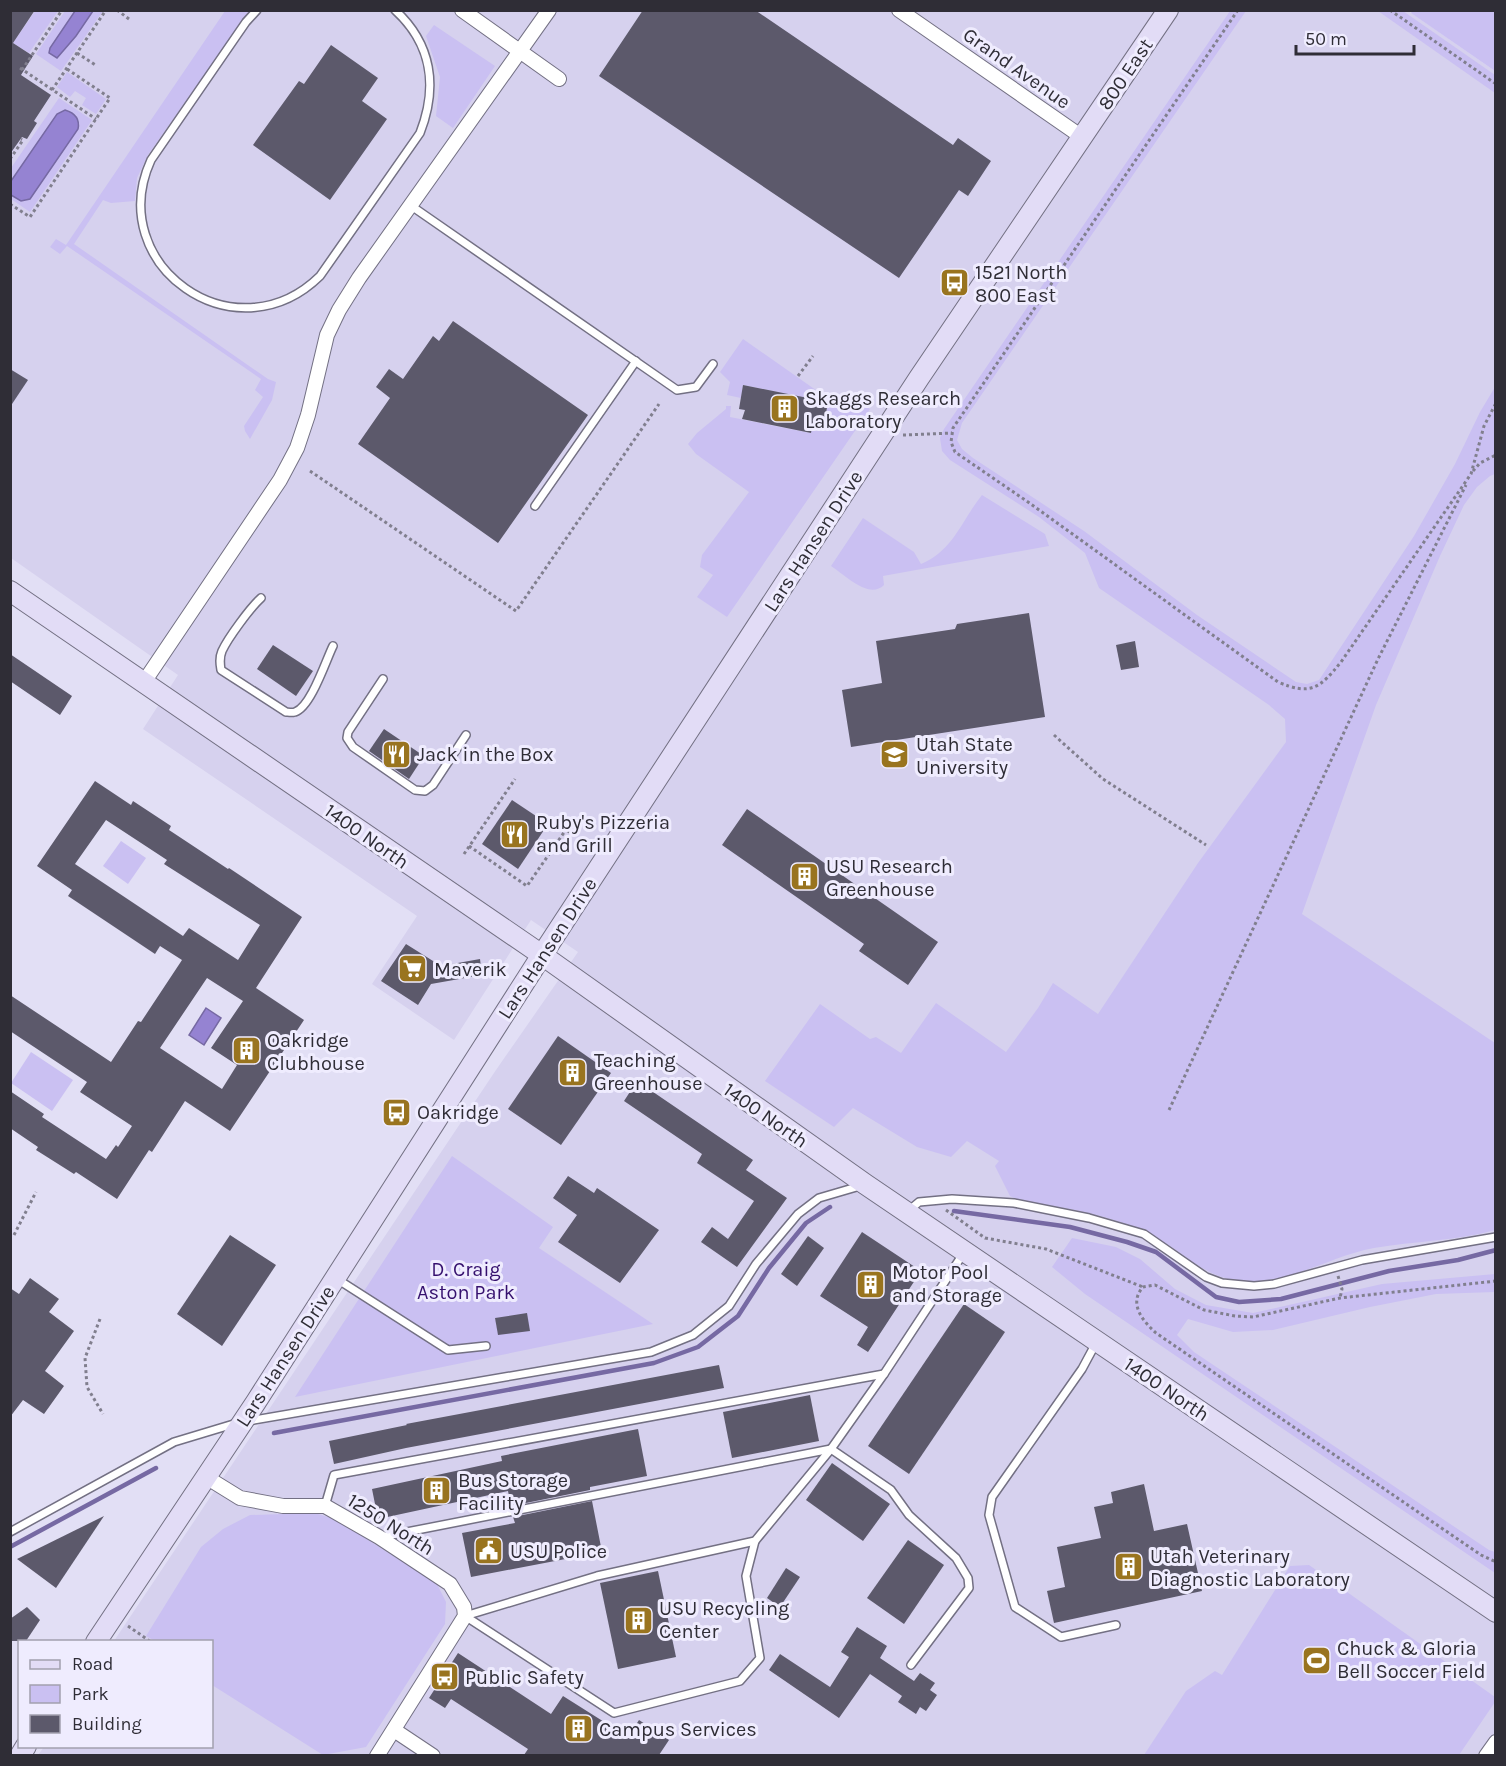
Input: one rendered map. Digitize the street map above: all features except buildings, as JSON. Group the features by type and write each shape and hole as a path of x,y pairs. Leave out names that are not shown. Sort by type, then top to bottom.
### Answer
{"main road":[{"name":"800 East","path":"1082,137 1168,10"},
{"name":"Lars Hansen Drive","path":"97,1640 243,1422 542,956 882,436 1082,137"},
{"name":"1400 North","path":"10,591 542,956 865,1184 1496,1611"}],"street":[{"path":"462,10 559,79"},
{"path":"144,682 284,472 297,448 308,415 327,335 339,310 410,205 549,10"},
{"name":"Grand Avenue","path":"899,10 1082,137"},
{"name":"1250 North","path":"206,1477 240,1498 283,1506 325,1506 379,1537 450,1584 464,1607 465,1616"},
{"path":"377,1755 465,1616"},
{"path":"394,1730 433,1755"},
{"path":"1486,1755 1496,1742"}],"lane":[{"path":"256,10 151,160 142,185 141,200 141,214 148,241 163,268 202,299 218,305 246,309 290,298 302,292 320,276 420,133 430,94 428,67 414,31 395,10"},
{"path":"410,205 677,390 696,387 713,364"},
{"path":"535,506 636,361"},
{"path":"261,598 254,604 222,651 219,662 221,670 286,712 295,712 301,708 320,680 324,664 333,646"},
{"path":"383,679 348,732 348,738 353,747 415,790 425,792 434,785 466,735"},
{"path":"10,1532 174,1442 243,1422 651,1352 693,1335 729,1306 756,1264 798,1214 819,1198 865,1184"},
{"path":"906,1212 919,1202 952,1199 1014,1203 1089,1218 1144,1234 1206,1276 1222,1283 1254,1286 1274,1284 1362,1260 1496,1237"},
{"path":"465,1616 614,1713 740,1681 760,1658 746,1576 755,1541 831,1449 965,1252"},
{"path":"335,1278 448,1350 486,1346"},
{"path":"1097,1341 1082,1369 992,1497 989,1515 1015,1607 1061,1637 1116,1625"},
{"path":"325,1506 334,1475 884,1374"},
{"path":"379,1537 831,1449 891,1490 909,1515 956,1558 968,1578 969,1588 911,1665"},
{"path":"465,1616 597,1576 755,1541"}],"path":[{"path":"62,10 21,69 96,119"},
{"path":"52,90 106,10"},
{"path":"117,10 129,18"},
{"path":"1238,10 953,428 951,442 955,452 1278,682 1301,690 1311,689 1325,682 1341,663 1471,474 1480,463 1496,456"},
{"path":"1390,10 1496,84"},
{"path":"77,53 97,66"},
{"path":"10,204 30,217 110,98 67,69"},
{"path":"10,159 23,140 21,139"},
{"path":"798,376 813,356"},
{"path":"1169,1110 1378,659 1471,474 1484,426 1496,403"},
{"path":"310,471 516,611 659,404"},
{"path":"882,436 952,434"},
{"path":"1054,735 1103,779 1206,845"},
{"path":"464,854 515,779"},
{"path":"469,846 527,886 565,831 577,818"},
{"path":"547,819 576,836"},
{"path":"14,1235 36,1192"},
{"path":"933,1201 985,1238 1046,1249 1143,1287 1155,1286 1204,1310 1235,1316 1253,1317 1340,1298 1496,1281"},
{"path":"1337,1274 1342,1289 1340,1298"},
{"path":"1143,1287 1137,1296 1138,1310 1147,1325 1156,1333 1481,1555 1496,1562"},
{"path":"100,1319 85,1358 87,1387 103,1414"},
{"path":"113,1616 150,1640"}],"shaded area":[{"name":"Utah State University","path":"1407,10 1495,71 1495,1755 38,1755 43,1748 213,1748 213,1640 115,1640 496,1070 578,952 531,920 454,1040 372,984 417,916 143,729 178,675 11,558 11,11"},
{"path":"75,11 93,11 57,58 49,53 50,48"},
{"path":"65,110 76,117 78,129 30,199 21,201 11,195 11,181 57,114"},
{"path":"206,1008 221,1018 204,1045 189,1035"}],"green space":[{"path":"35,11 58,11 29,53 13,43"},
{"path":"65,11 103,11 61,71 36,54"},
{"path":"225,11 249,11 148,155 137,178 135,201 111,203 103,200 74,244 268,379 276,382 272,400 250,439 244,426 263,397 255,390 261,379 67,246 60,254 50,247 56,239 66,245"},
{"path":"1230,11 1246,11 962,423 957,440 962,449 973,458 1084,531 1197,615 1296,682 1307,684 1319,680 1414,536 1495,387 1495,474 1477,487 1464,505 1440,556 1376,705 1302,914 1495,1043 1495,1230 1374,1248 1288,1276 1253,1281 1233,1280 1209,1272 1157,1238 1115,1220 1018,1200 1010,1196 995,1166 999,1161 967,1141 951,1157 917,1147 853,1108 834,1127 765,1081 820,1004 870,1039 876,1037 901,1053 936,1003 1006,1052 1053,983 1098,1014 1198,863 1286,742 1285,719 1269,705 1099,588 1085,553 1039,517 950,460 942,451 940,438"},
{"path":"1378,11 1403,11 1495,75 1495,93"},
{"path":"1412,11 1495,11 1495,71 1411,13"},
{"path":"434,25 495,66 453,128 436,116 440,77 426,36"},
{"path":"67,72 106,99 96,114 82,105 86,98 75,91 70,97 57,87"},
{"path":"59,98 92,120 30,212 11,199 11,168"},
{"path":"743,339 840,407 854,397 870,409 727,617 697,597 713,575 700,567 702,555 749,492 696,454 688,444 697,433 726,409 726,406 731,406 730,417 810,433 813,423 817,424 825,419 828,402 743,385 741,398 727,395 730,382 720,372"},
{"path":"982,495 1045,534 1049,546 883,576 884,585 871,590 857,584 831,566 863,518 914,552 921,564 942,551"},
{"path":"121,841 146,858 128,884 103,866"},
{"path":"31,1052 73,1080 52,1111 11,1083"},
{"name":"D. Craig Aston Park","path":"452,1156 553,1227 539,1248 653,1324 295,1397"},
{"path":"1072,1238 1116,1247 1140,1259 1175,1289 1206,1305 1253,1313 1382,1284 1495,1274 1495,1292 1436,1294 1273,1330 1233,1332 1188,1319 1177,1335 1194,1352 1495,1552 1495,1573 1085,1294 1052,1267"},
{"path":"315,1513 337,1520 437,1584 446,1602 445,1624 366,1747 323,1755 213,1686 213,1640 153,1640 146,1636 201,1547 223,1529 250,1515"},
{"path":"1309,1565 1495,1697 1495,1702 1459,1755 1144,1755 1186,1691 1215,1671 1222,1675 1290,1566"}],"waterway":[{"path":"274,1433 654,1363 698,1347 738,1316 769,1268 806,1223 830,1207"},
{"path":"954,1211 1070,1227 1127,1242 1156,1252 1216,1297 1239,1302 1281,1299 1389,1271 1458,1260 1496,1250"},
{"path":"10,1547 156,1468"}],"place":[{"name":"1521 North 800 East","path":"954,283"},
{"name":"Skaggs Research Laboratory","path":"784,409"},
{"name":"Jack in the Box","path":"396,754"},
{"name":"Utah State University","path":"895,755"},
{"name":"Ruby's Pizzeria and Grill","path":"515,834"},
{"name":"USU Research Greenhouse","path":"805,877"},
{"name":"Maverik","path":"413,969"},
{"name":"Oakridge Clubhouse","path":"246,1051"},
{"name":"Teaching Greenhouse","path":"573,1072"},
{"name":"Oakridge","path":"396,1112"},
{"name":"Motor Pool and Storage","path":"871,1284"},
{"name":"Bus Storage Facility","path":"437,1491"},
{"name":"USU Police","path":"489,1551"},
{"name":"Utah Veterinary Diagnostic Laboratory","path":"1129,1567"},
{"name":"USU Recycling Center","path":"638,1620"},
{"name":"Chuck & Gloria Bell Soccer Field","path":"1316,1660"},
{"name":"Public Safety","path":"444,1677"},
{"name":"Campus Services","path":"578,1729"}]}
